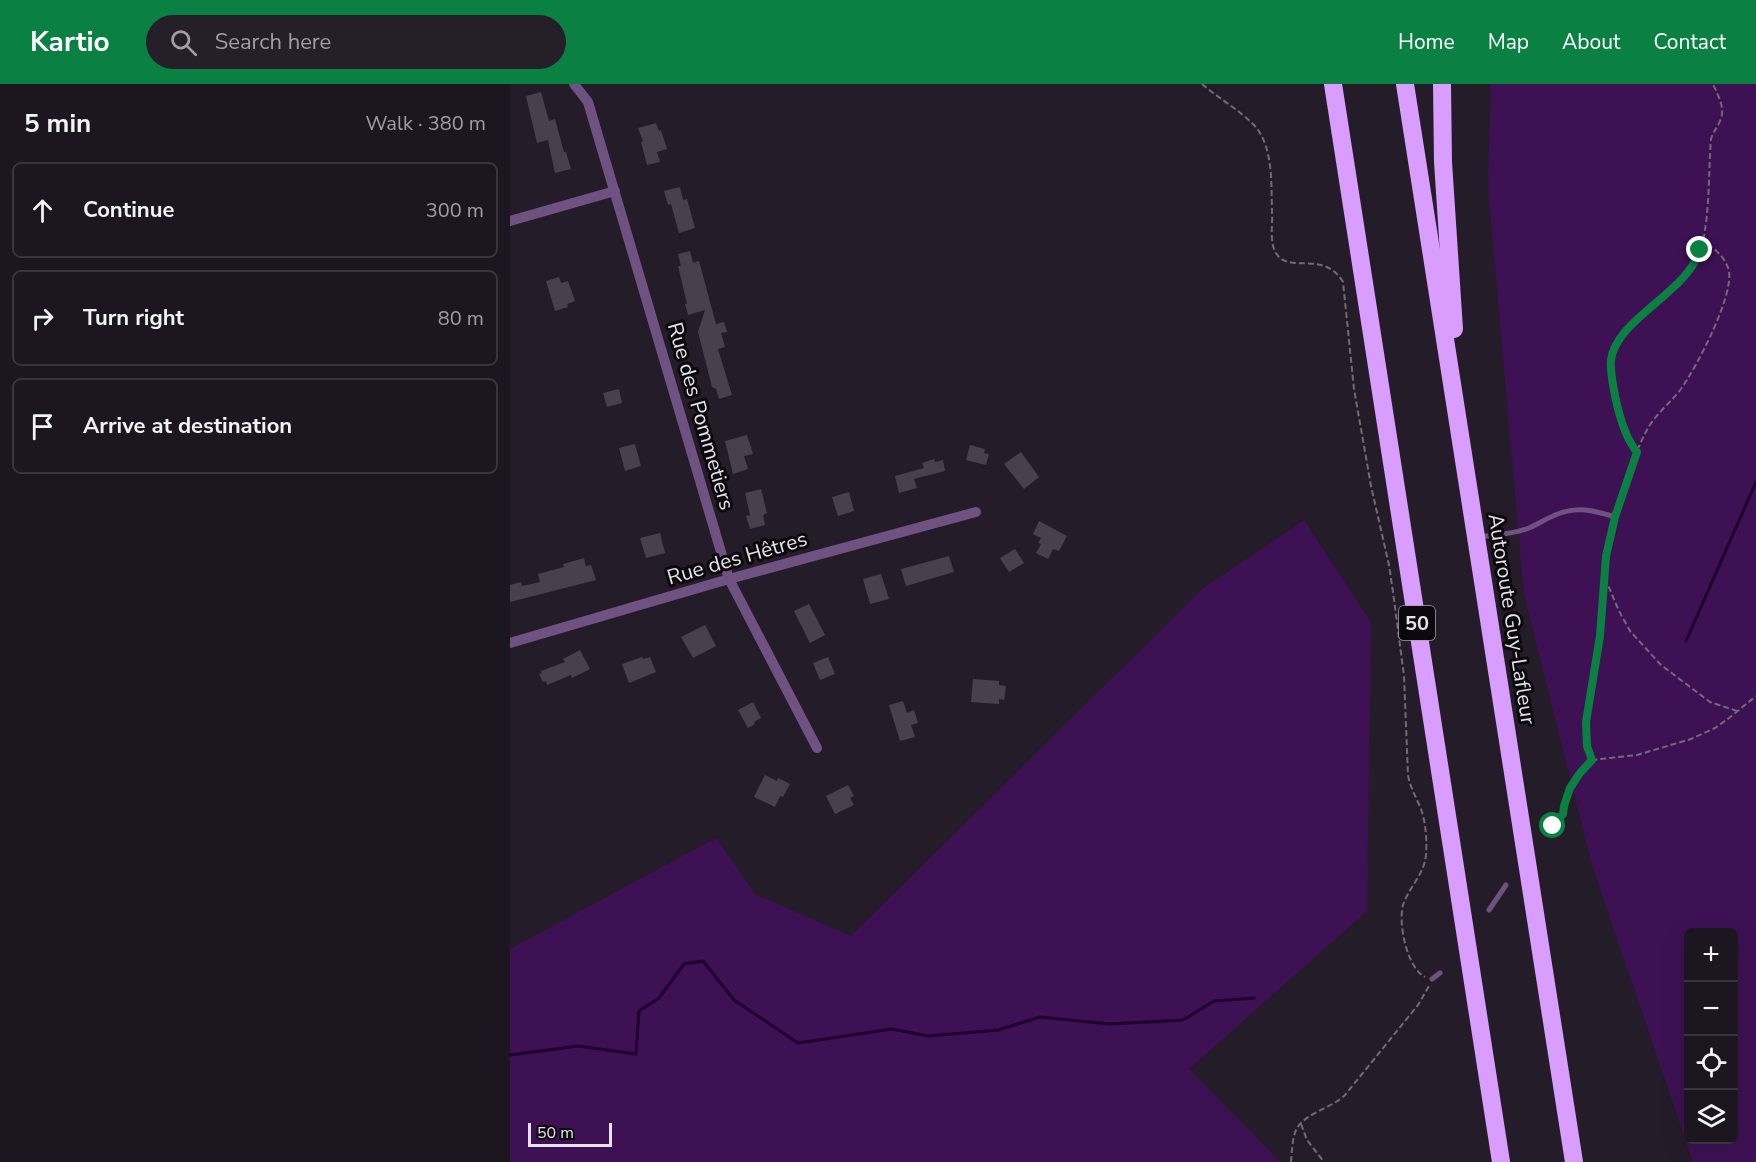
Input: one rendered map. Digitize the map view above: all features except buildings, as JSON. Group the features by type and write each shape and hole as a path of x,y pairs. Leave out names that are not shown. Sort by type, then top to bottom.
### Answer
{"highway":[{"name":"50","path":"1333,84 1502,1162"},
{"name":"Autoroute Guy-Lafleur","path":"1405,84 1574,1162"},
{"path":"1442,84 1443,162 1462,450"}],"street":[{"name":"Rue des Pommetiers","path":"574,84 588,102 729,579 817,748"},
{"path":"510,221 615,191"},
{"name":"Rue des Hêtres","path":"510,643 729,579 975,512"}],"lane":[{"path":"1476,537 1517,531 1557,514 1580,509 1615,517"},
{"path":"1553,826 1563,814"},
{"path":"1489,910 1506,885"},
{"path":"1432,979 1440,973"}],"path":[{"path":"1202,84 1253,124 1265,144 1271,179 1272,242 1276,254 1284,261 1317,263 1326,266 1333,269 1343,282 1354,389 1374,503 1393,592 1404,676 1408,775 1423,816 1425,839 1425,863 1403,905 1402,930 1414,967 1420,974 1432,979 1418,1005 1345,1095 1337,1103 1301,1124 1295,1134 1291,1162"},
{"path":"1637,452 1627,437 1617,403 1611,374 1611,360 1619,340 1683,278 1697,260 1708,196 1711,138 1723,113 1713,84"},
{"path":"1592,760 1587,746 1586,722 1600,636 1607,548 1615,517 1637,452 1650,426 1680,389 1697,361 1709,340 1726,295 1729,278 1727,266 1709,244 1702,241"},
{"path":"1604,576 1630,631 1661,665 1710,702 1737,711"},
{"path":"1563,814 1570,788 1592,760 1636,755 1674,744 1715,728 1756,696"},
{"path":"1301,1124 1307,1140 1324,1162"}],"shaded area":[{"path":"1491,84 1756,84 1756,1162 1693,1162 1687,1144 1738,1144 1738,928 1684,928 1684,1136 1592,865 1524,595 1488,185"},
{"path":"1304,520 1371,622 1367,911 1189,1069 1280,1162 510,1162 510,949 716,838 755,894 851,936 1202,589"}],"waterway":[{"path":"1686,641 1756,482"},
{"path":"510,1055 578,1046 636,1054 639,1011 659,998 684,964 703,961 734,1000 798,1043 892,1029 928,1036 998,1030 1040,1017 1109,1024 1183,1020 1214,1001 1254,998"}],"route":[{"path":"1553,826 1563,814 1570,788 1592,760 1587,746 1586,722 1600,636 1606,556 1615,517 1637,452 1627,437 1617,403 1611,374 1614,348 1634,323 1691,269 1700,250"}]}
